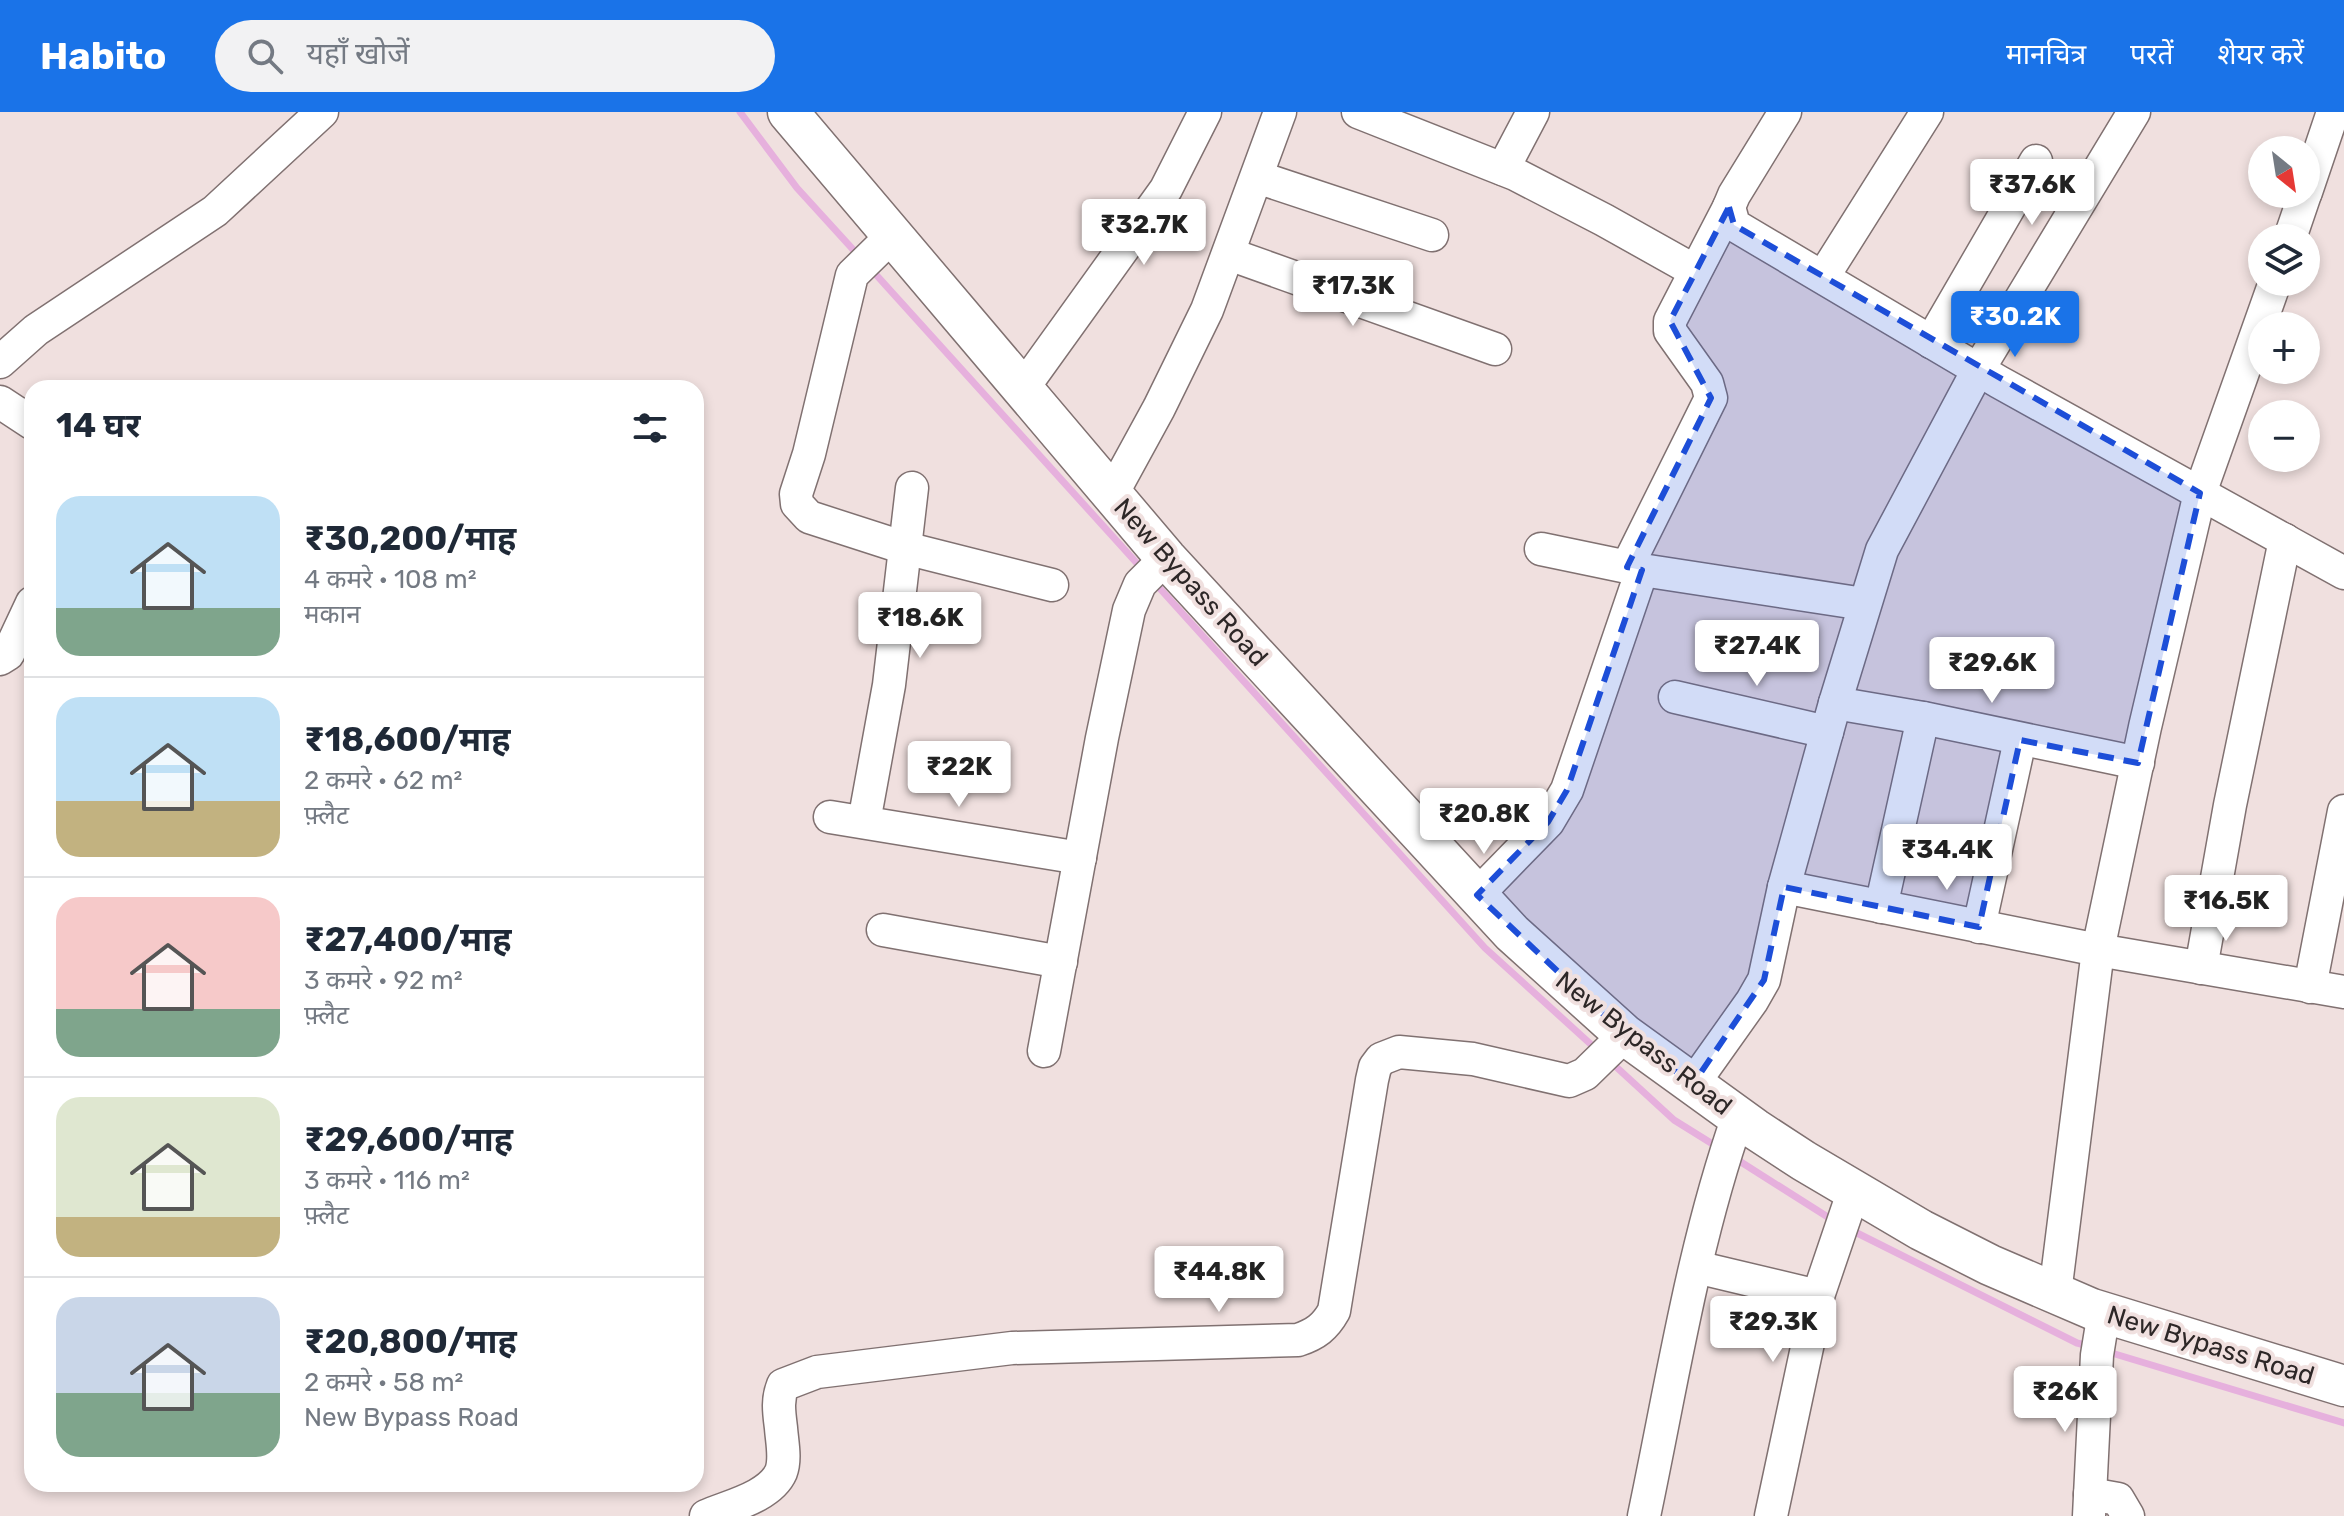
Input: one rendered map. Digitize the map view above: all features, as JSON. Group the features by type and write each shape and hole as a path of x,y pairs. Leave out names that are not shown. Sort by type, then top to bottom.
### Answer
{"main road":[{"name":"New Bypass Road","path":"788,112 872,254 1023,388 1112,494 1153,570 1522,943 1625,1035 1693,1084 1730,1141 1804,1161 1848,1208 1949,1244 2055,1293 2100,1333 2344,1386"}],"street":[{"path":"0,362 36,330 215,211 322,112"},
{"path":"1023,388 1166,189 1205,112"},
{"path":"1112,494 1188,348 1229,254 1280,112"},
{"path":"1358,112 1429,125 1503,169 1695,271"},
{"path":"1503,169 1533,112"},
{"path":"1477,895 1548,822 1567,790 1635,568 1711,398 1707,383 1670,331 1674,310 1785,112"},
{"path":"1823,277 1927,112"},
{"path":"1693,1084 1764,980 1784,887 1831,718 1873,574 1892,529 1978,370 2134,112"},
{"path":"2320,162 2334,132"},
{"path":"1931,342 2036,161"},
{"path":"1257,177 1432,235"},
{"path":"1729,207 1734,225 1978,370 2344,573"},
{"path":"872,254 849,282 809,454 796,494 797,504 809,517 905,548 1052,585"},
{"path":"1229,254 1495,349"},
{"path":"2055,1293 2098,950 2138,763 2200,493 2270,296"},
{"path":"0,402 24,418"},
{"path":"864,822 889,685 912,488"},
{"path":"2201,968 2230,805 2285,540"},
{"path":"1541,549 1635,568 1864,604"},
{"path":"1044,1051 1129,610 1153,570"},
{"path":"0,659 8,654 24,620"},
{"path":"1675,697 1831,718 1923,718 2138,763"},
{"path":"1881,907 1923,718"},
{"path":"1979,927 2020,740"},
{"path":"2310,987 2344,811"},
{"path":"830,817 1080,858"},
{"path":"1784,887 2098,950 2344,992"},
{"path":"883,930 1061,962"},
{"path":"706,1516 766,1490 776,1480 782,1470 784,1452 779,1396 783,1385 817,1372 1012,1348 1298,1340 1313,1335 1327,1323 1334,1311 1372,1080 1381,1059 1399,1052 1453,1056 1569,1081 1585,1074 1625,1035"},
{"path":"1644,1516 1696,1267 1730,1141"},
{"path":"1771,1516 1818,1296 1848,1208"},
{"path":"1696,1267 1818,1296"},
{"path":"2100,1333 2089,1505 2118,1499 2128,1516"}],"highlighted area":[{"path":"1729,207 1734,225 2200,493 2138,763 2020,740 1979,927 1784,887 1764,980 1693,1084 1625,1035 1477,895 1548,822 1567,790 1642,570 1627,567 1711,398 1670,321"}],"waterway":[{"path":"740,112 797,188 859,256"},
{"path":"870,268 1143,570"},
{"path":"1154,582 1485,948 1596,1049"},
{"path":"1613,1064 1674,1120 1719,1148"},
{"path":"1733,1157 1834,1221"},
{"path":"1849,1229 2077,1343 2089,1346"},
{"path":"2105,1351 2344,1423"}]}
